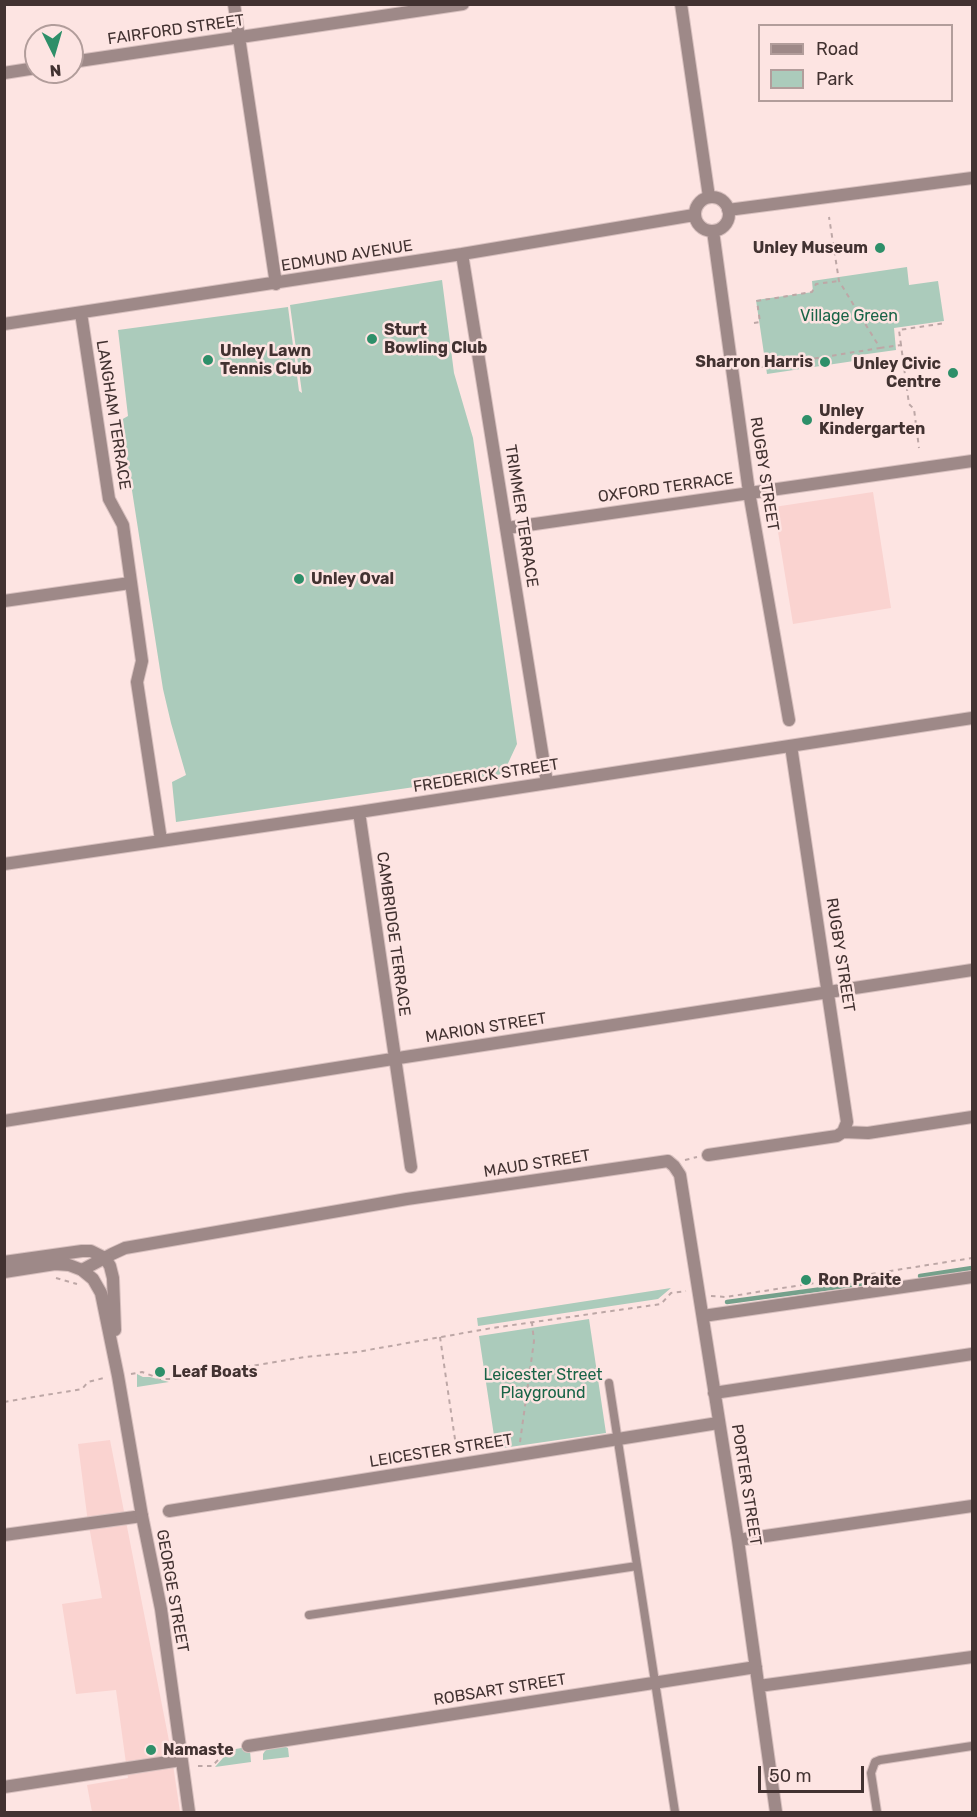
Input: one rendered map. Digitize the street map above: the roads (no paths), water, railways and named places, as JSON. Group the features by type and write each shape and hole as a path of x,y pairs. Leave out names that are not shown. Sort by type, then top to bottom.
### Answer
{"street":[{"path":"234,4 276,284"},
{"name":"FAIRFORD STREET","path":"84,61 463,4"},
{"path":"681,4 709,197"},
{"path":"4,72 24,70"},
{"path":"728,210 972,178"},
{"path":"709,197 723,201 728,210 728,220 721,229 712,231 701,227 696,221 694,215 698,203 709,197"},
{"name":"EDMUND AVENUE","path":"4,324 276,284 694,215"},
{"name":"RUGBY STREET","path":"712,231 749,492 789,720"},
{"name":"TRIMMER TERRACE","path":"462,254 547,783"},
{"name":"LANGHAM TERRACE","path":"81,313 109,499 123,525 142,661 136,682 161,840"},
{"name":"OXFORD TERRACE","path":"507,528 972,461"},
{"path":"4,601 130,583"},
{"name":"FREDERICK STREET","path":"4,864 972,718"},
{"name":"RUGBY STREET","path":"791,746 848,1122 843,1132"},
{"name":"CAMBRIDGE TERRACE","path":"359,812 411,1167"},
{"name":"MARION STREET","path":"4,1121 395,1058 972,970"},
{"path":"708,1155 837,1136 843,1132 868,1133 972,1117"},
{"name":"MAUD STREET","path":"82,1270 125,1248 407,1200 668,1161 674,1166"},
{"name":"PORTER STREET","path":"674,1166 680,1175 703,1316 738,1540 775,1812"},
{"path":"4,1262 82,1251 91,1251 105,1258"},
{"name":"GEORGE STREET","path":"105,1258 113,1278 118,1376"},
{"path":"4,1272 55,1264 69,1265 82,1270"},
{"name":"GEORGE STREET","path":"82,1270 93,1279 100,1293 118,1376 142,1516 161,1609 189,1812"},
{"path":"703,1316 972,1277"},
{"path":"714,1393 972,1354"},
{"name":"LEICESTER STREET","path":"169,1511 718,1423"},
{"path":"738,1540 972,1506"},
{"path":"4,1535 142,1516"},
{"path":"759,1686 972,1658"},
{"name":"ROBSART STREET","path":"248,1746 756,1667"},
{"path":"4,1787 181,1760"}],"lane":[{"path":"609,1383 675,1812 664,1812"},
{"path":"309,1616 637,1566"},
{"path":"877,1812 871,1773 874,1762 972,1746"}],"waterway":[{"path":"920,1276 972,1268"},
{"path":"727,1302 896,1279"}],"place":[{"name":"Unley Museum","path":"880,248"},
{"name":"Sturt Bowling Club","path":"372,339"},
{"name":"Unley Lawn Tennis Club","path":"208,360"},
{"name":"Sharron Harris","path":"825,362"},
{"name":"Unley Civic Centre","path":"953,373"},
{"name":"Unley Kindergarten","path":"807,420"},
{"name":"Unley Oval","path":"299,579"},
{"name":"Ron Praite","path":"806,1280"},
{"name":"Leaf Boats","path":"160,1372"},
{"name":"Namaste","path":"151,1750"}],"park label":[{"name":"Village Green","path":"849,316"},
{"name":"Leicester Street Playground","path":"543,1384"}]}
